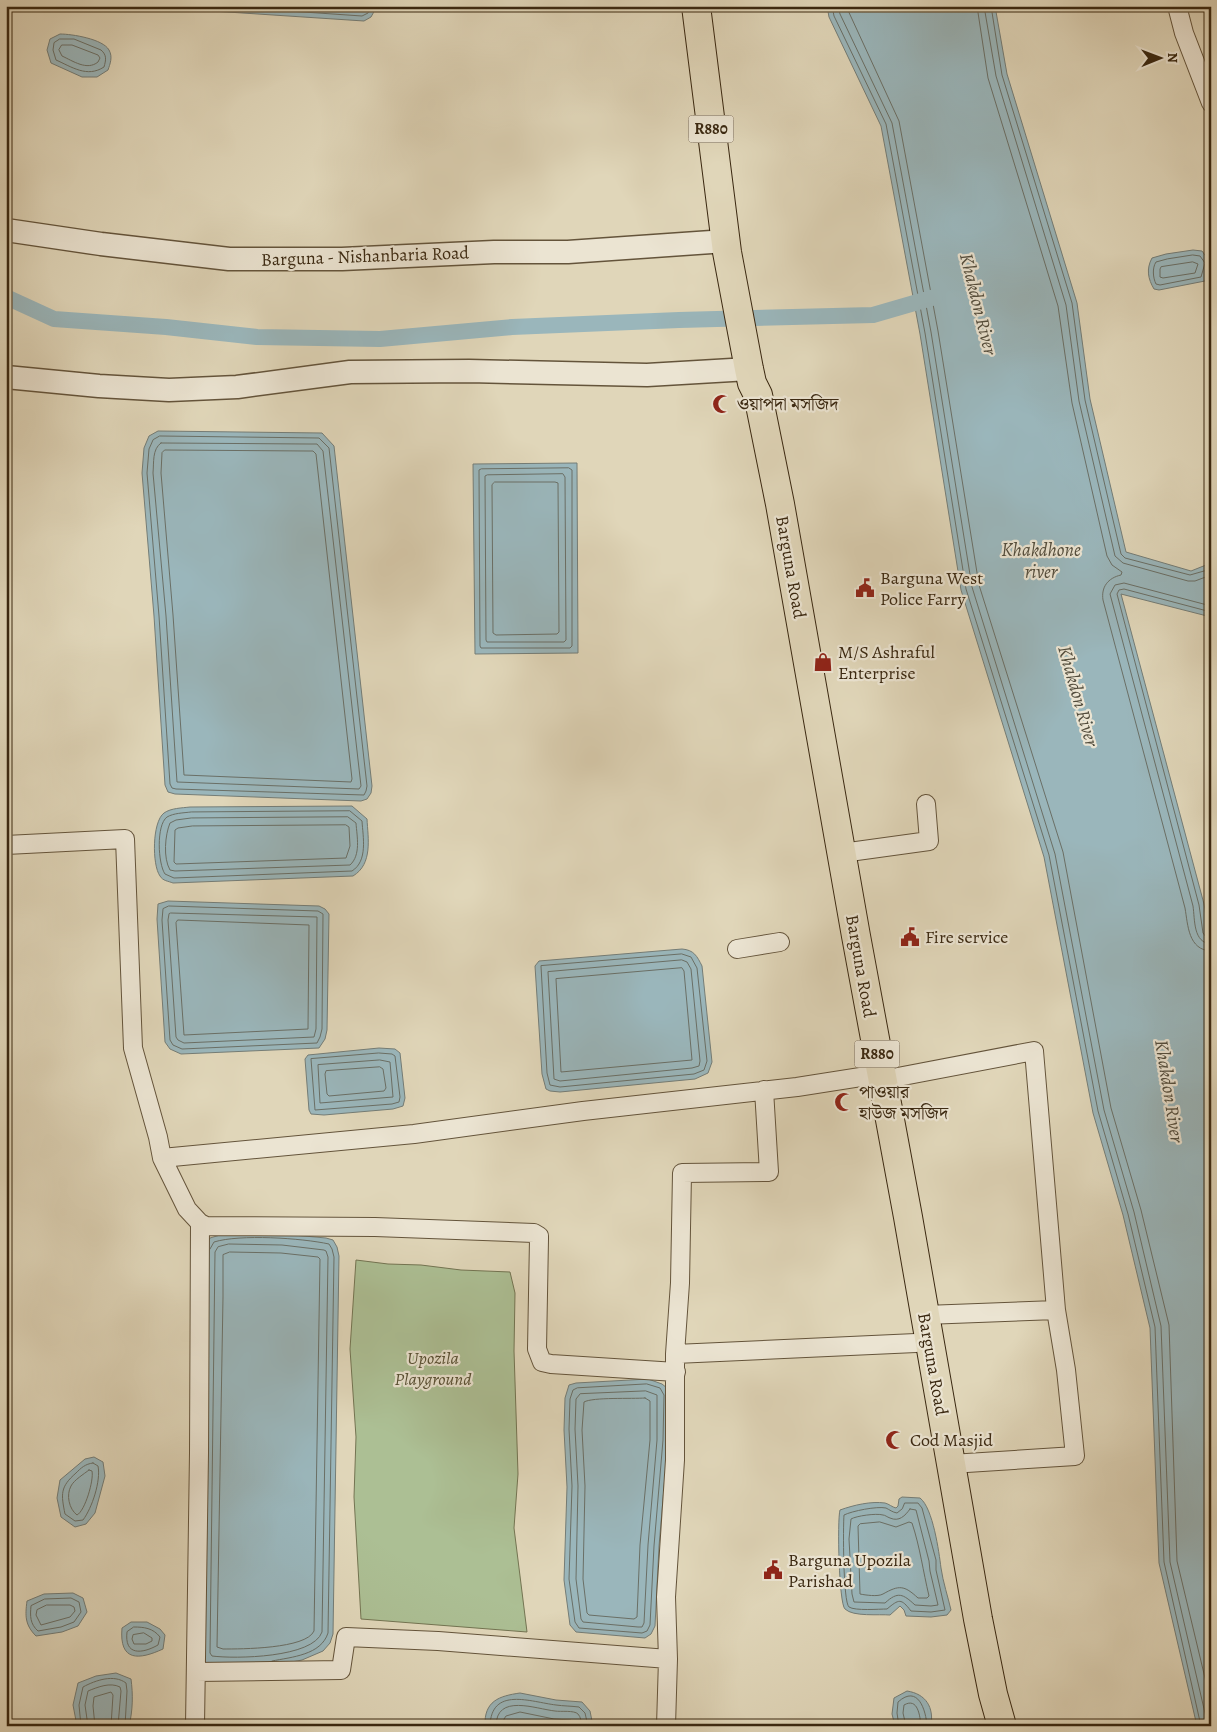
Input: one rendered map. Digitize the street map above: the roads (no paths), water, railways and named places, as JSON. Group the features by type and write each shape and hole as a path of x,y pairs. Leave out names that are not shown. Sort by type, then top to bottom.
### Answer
{"main road":[{"name":"Barguna Road","path":"696,6 727,246 748,365 758,395 780,504 842,853 874,1078 916,1342 945,1514 987,1726"},
{"name":"Barguna Road","path":"748,365 748,398 752,441 778,598 874,1078 925,1315 978,1619 993,1694 1002,1726"}],"street":[{"path":"1177,6 1184,33 1211,103"},
{"name":"Barguna - Nishanbaria Road","path":"6,230 101,244 229,259 342,259 484,252 568,252 727,246"},
{"path":"6,377 99,386 169,390 237,387 350,372 469,371 647,375 748,365"},
{"path":"842,853 929,841 926,804"},
{"path":"6,845 125,839 133,1048 162,1158 188,1209 200,1224 206,1226 375,1227 534,1232 539,1240 537,1349 542,1362 676,1372"},
{"path":"737,949 780,942"},
{"path":"162,1158 414,1134 583,1111 874,1078 1034,1052 1056,1310 1066,1370 1075,1456 950,1464"},
{"path":"666,1726 668,1659 666,1597 675,1460 675,1354 680,1283 682,1173 769,1172 764,1090"},
{"path":"195,1726 200,1224"},
{"path":"925,1315 1056,1310"},
{"path":"675,1354 916,1342"},
{"path":"196,1672 340,1670 346,1637 456,1643 668,1659"}],"water":[{"path":"182,6 372,6 376,8 371,17 364,21 197,10"},
{"name":"Khakdhone river","path":"827,6 995,6 1007,74 1077,303 1090,399 1126,552 1191,571 1211,563 1211,617 1121,594 1204,904 1211,946 1211,1726 1197,1726 1159,1563 1150,1328 1123,1215 1093,1113 1044,857 961,590 920,334 881,126 829,17"},
{"path":"60,34 87,38 106,46 111,55 108,70 97,77 82,77 51,63 47,50 50,39"},
{"path":"1193,250 1202,251 1210,262 1205,281 1159,290 1154,289 1148,274 1152,258"},
{"path":"158,431 322,433 334,446 372,786 371,793 367,799 361,801 175,794 168,792 165,785 142,473 144,448 149,436"},
{"path":"577,463 578,653 475,654 473,464"},
{"path":"352,806 367,819 368,842 364,865 353,876 173,883 163,879 157,871 154,844 155,834 160,818 170,810 190,807"},
{"path":"168,901 319,906 325,909 329,914 327,1030 325,1039 319,1048 181,1054 170,1049 165,1042 157,919 158,904"},
{"path":"682,949 695,954 702,966 712,1062 708,1073 695,1079 560,1092 546,1089 542,1074 535,966 539,961"},
{"path":"379,1048 395,1049 400,1053 405,1098 403,1106 393,1109 324,1115 311,1114 309,1110 305,1059 308,1055"},
{"path":"227,1233 282,1234 326,1238 333,1240 339,1256 333,1634 330,1643 323,1651 302,1660 266,1667 201,1663 204,1249 210,1238"},
{"path":"648,1379 667,1388 668,1441 659,1546 655,1626 651,1634 645,1638 576,1632 570,1625 564,1580 567,1487 564,1430 565,1398 569,1385 576,1383"},
{"path":"94,1457 103,1462 105,1476 95,1513 86,1524 75,1527 61,1517 57,1498 60,1480 85,1459"},
{"path":"902,1497 920,1498 925,1503 935,1531 943,1579 951,1610 947,1615 931,1617 906,1616 900,1606 890,1615 849,1612 845,1609 841,1593 839,1562 840,1510 874,1503 885,1503 896,1508 899,1499"},
{"path":"73,1593 83,1598 87,1612 78,1626 62,1632 36,1636 27,1620 27,1601 44,1594"},
{"path":"131,1622 147,1622 160,1629 165,1635 163,1649 146,1655 132,1655 124,1647 122,1628"},
{"path":"116,1673 131,1679 132,1702 129,1726 77,1726 73,1705 78,1683 96,1676"},
{"path":"907,1691 919,1695 927,1702 932,1719 931,1726 895,1726 892,1714 894,1698"},
{"path":"520,1693 556,1700 582,1702 590,1711 593,1726 485,1726 487,1711 494,1701"}],"waterway":[{"path":"6,297 54,319 166,327 257,337 380,339 512,327 873,315 935,297"}],"place":[{"name":"ওয়াপদা মসজিদ","path":"722,404"},
{"name":"Barguna West Police Farry","path":"865,588"},
{"name":"M/S Ashraful Enterprise","path":"823,662"},
{"name":"Fire service","path":"910,937"},
{"name":"পাওয়ার হাউজ মসজিদ","path":"844,1102"},
{"name":"Cod Masjid","path":"895,1440"},
{"name":"Barguna Upozila Parishad","path":"773,1570"}],"water label":[{"name":"Khakdon River","path":"978,304"},
{"name":"Khakdon River","path":"1078,696"},
{"name":"Khakdon River","path":"1169,1091"}],"park label":[{"name":"Upozila Playground","path":"433,1368"}]}
